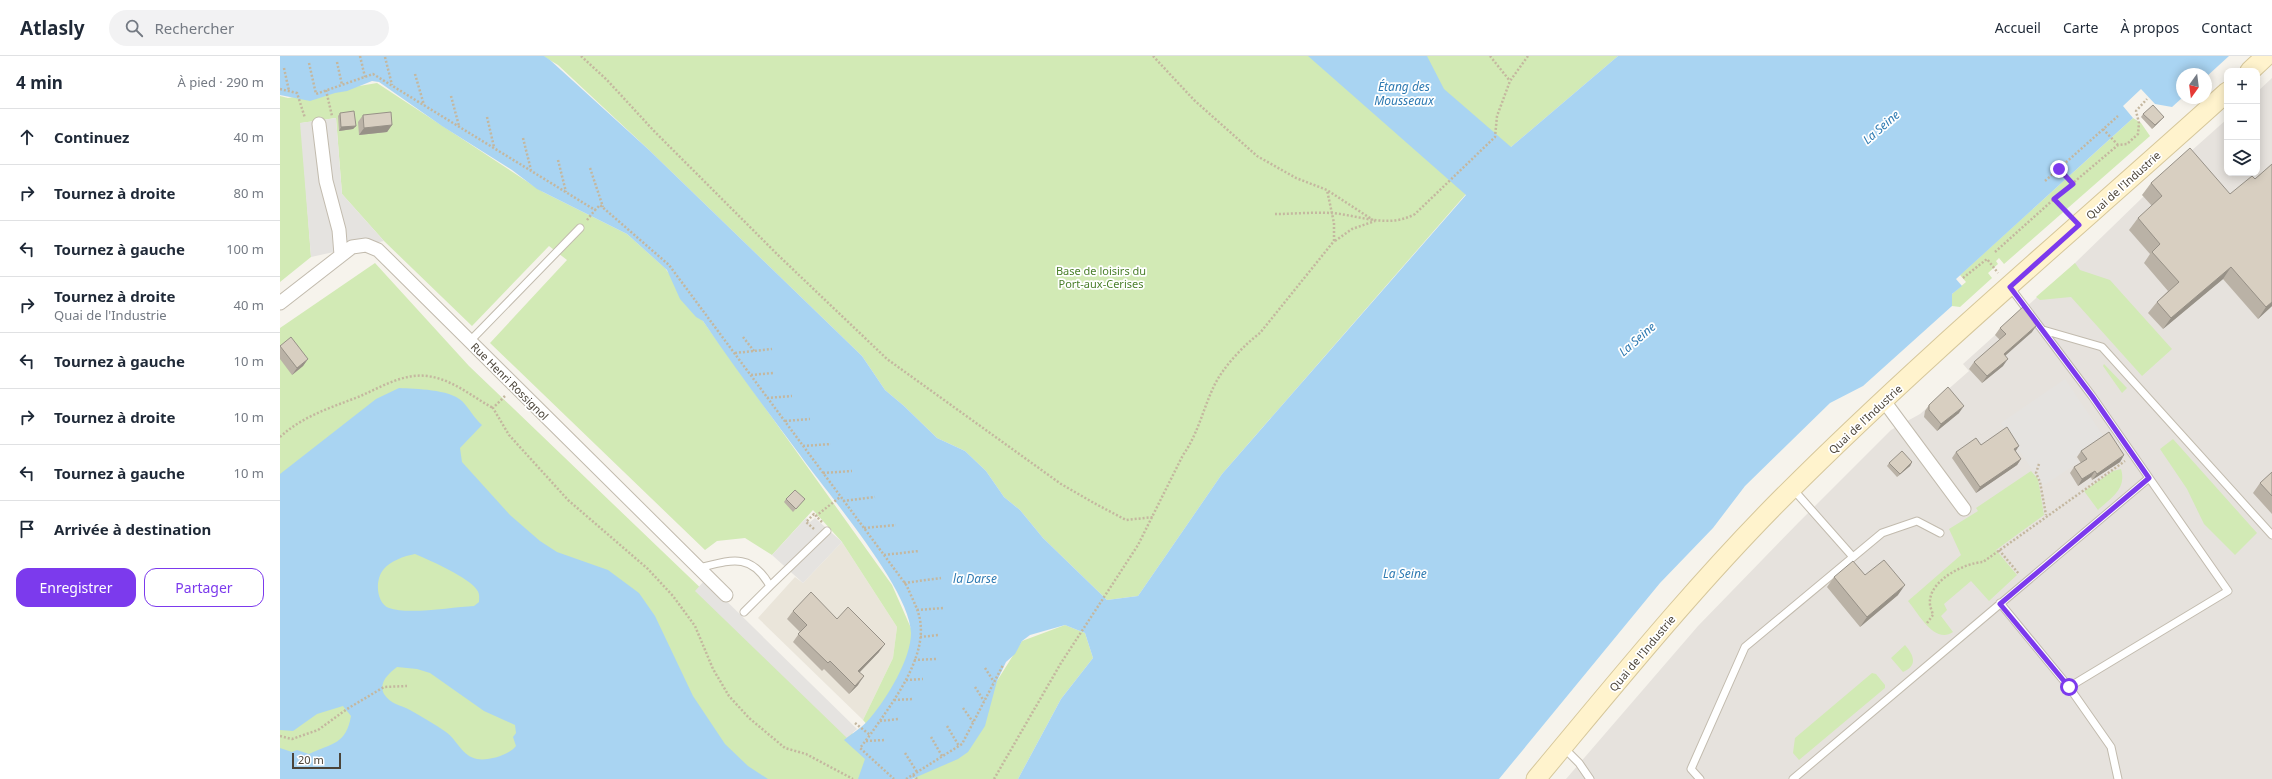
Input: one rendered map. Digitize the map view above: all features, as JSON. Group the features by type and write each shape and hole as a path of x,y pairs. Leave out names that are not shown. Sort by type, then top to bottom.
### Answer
{"main road":[{"path":"2253,68 2266,56"},
{"name":"Quai de l'Industrie","path":"1536,779 1655,637 1721,562 1792,488 1884,401 2224,95"}],"street":[{"path":"319,124 326,181 339,230 341,255"},
{"name":"Rue Henri Rossignol","path":"280,303 352,247 366,245 378,250 726,595"},
{"path":"1884,401 1964,509"}],"lane":[{"path":"470,341 580,228"},
{"path":"2010,287 2043,330 2133,455 2228,590 2069,687"},
{"path":"2043,330 2102,347 2272,535"},
{"path":"1793,779 2149,478"},
{"path":"1792,488 1853,557"},
{"path":"1700,779 1691,770 1745,647 1882,533 1917,521 1940,533"},
{"path":"744,612 826,531"},
{"path":"699,568 734,560 745,562 759,569 770,586"},
{"path":"2000,604 2069,687 2111,747 2118,779"},
{"path":"1563,747 1579,763 1590,779"}],"path":[{"path":"360,56 365,77"},
{"path":"581,56 607,80 654,131 775,252 888,359 1074,492 1126,520 1154,517"},
{"path":"1153,56 1194,100 1257,156 1296,178 1327,190 1376,221"},
{"path":"1490,56 1510,81"},
{"path":"385,57 392,85"},
{"path":"1275,214 1331,214 1376,221 1400,221 1415,214 1495,137 1497,116 1510,81 1527,57"},
{"path":"309,62 316,94 373,74 595,210 600,205 669,265 884,555 904,583 917,610 920,637 914,660 906,680 894,700 860,748 894,779"},
{"path":"337,62 342,85"},
{"path":"284,68 289,91"},
{"path":"416,74 424,105"},
{"path":"280,89 297,93 306,118"},
{"path":"326,90 331,114"},
{"path":"451,96 459,126"},
{"path":"1995,252 2054,199 2118,145 2127,144 2138,134 2139,123 2136,111 2147,100"},
{"path":"2045,181 2118,116"},
{"path":"487,117 494,148"},
{"path":"2103,129 2118,145"},
{"path":"523,138 531,171"},
{"path":"558,160 566,192"},
{"path":"590,168 603,208"},
{"path":"2059,169 2073,184"},
{"path":"1327,190 1334,241"},
{"path":"2054,199 2079,225"},
{"path":"994,779 1061,663 1124,568 1154,517 1183,455 1192,442 1215,385 1246,344 1260,333 1334,241 1352,229 1376,221"},
{"path":"1963,278 1987,259 2010,287"},
{"path":"744,337 754,351"},
{"path":"734,353 772,349"},
{"path":"751,375 774,373"},
{"path":"280,437 289,428 324,408 408,376 427,376 451,382 493,408 509,435 568,500 648,569 673,596 695,626 713,669 729,696 749,718 785,748 806,754 852,778"},
{"path":"493,408 515,386"},
{"path":"767,398 792,396"},
{"path":"784,421 810,419"},
{"path":"803,446 831,444"},
{"path":"1927,623 1933,615 1930,597 1941,582 1958,568 1969,563 1983,562 2046,515 2133,455"},
{"path":"2039,464 2036,474 2040,482 2046,515"},
{"path":"823,473 852,471"},
{"path":"822,511 840,497"},
{"path":"843,501 875,497"},
{"path":"808,520 814,514 816,516"},
{"path":"864,528 896,524"},
{"path":"1998,550 2026,582"},
{"path":"884,555 919,551"},
{"path":"904,583 941,578"},
{"path":"917,610 944,608"},
{"path":"920,637 939,635"},
{"path":"914,660 936,659"},
{"path":"906,779 962,744 1003,665"},
{"path":"985,668 994,682"},
{"path":"906,680 923,679"},
{"path":"280,736 292,738 318,730 347,709 384,687 407,686"},
{"path":"975,687 984,701"},
{"path":"894,700 914,699"},
{"path":"963,708 973,722"},
{"path":"879,722 899,720"},
{"path":"855,723 870,735"},
{"path":"947,726 959,746"},
{"path":"931,737 942,756"},
{"path":"865,742 885,740"},
{"path":"906,753 917,772"},
{"path":"913,774 917,779"}],"shaded area":[{"path":"2272,78 2272,779 1566,779 1698,626 1891,430 1920,414 1969,371 1963,364 2075,263 2144,196 2142,195 2224,122 2224,176 2260,176 2260,89"},
{"path":"336,118 342,194 384,241 311,257 300,123"},
{"path":"2065,379 2104,437 2075,457 2079,462 2043,486 2001,423"},
{"path":"806,518 810,522 815,518 842,542 803,583 772,555"},
{"path":"842,542 897,627 893,658 863,720 758,618 795,577 803,583"},
{"path":"705,580 857,729 847,738 695,591"}],"green space":[{"name":"Base de loisirs du Port-aux-Cerises","path":"543,56 1618,56 1511,147 1466,194 1222,474 1138,596 1107,600 1043,538 1020,510 1004,497 986,471 965,451 937,438 885,390 862,356 649,150 558,65"},
{"path":"377,83 543,192 627,234 665,268 892,585 914,635 901,679 870,728 863,720 893,658 897,627 842,542 813,510 772,555 745,538 717,541 705,550 490,343 567,260 549,246 472,326 384,241 342,194 336,118 301,123 311,257 280,282 280,96 288,98"},
{"path":"2133,118 2141,123 2150,136 2004,264 1999,258 1996,261 1998,264 1988,273 1992,278 1960,307 1952,306 1952,294 1966,282 1960,275"},
{"path":"375,263 469,366 900,779 280,779 280,328"},
{"path":"2075,263 2080,270 2110,280 2172,349 2142,376 2071,297 2040,300 2036,297"},
{"path":"2104,364 2127,388 2122,393 2103,366"},
{"path":"2173,439 2257,533 2235,555 2204,524 2187,489 2160,449"},
{"path":"2121,469 2122,482 2120,488 2113,497 2098,510 2084,491 2113,471"},
{"path":"2031,471 2038,479 2044,515 1996,550 2017,575 1989,601 1971,581 1944,604 1947,610 1941,616 1953,632 1946,635 1933,631 1922,620 1908,601 1961,555 1949,529 1978,511 1976,508"},
{"path":"1065,625 1085,633 1093,658 1061,699 1018,779 913,779 919,775 997,681 1022,641"},
{"path":"1905,645 1911,653 1913,663 1908,670 1903,672 1891,658"},
{"path":"1872,673 1876,674 1885,685 1885,688 1799,760 1793,753 1795,738"}],"water":[{"name":"La Seine","path":"280,56 544,56 649,150 862,356 885,390 937,438 965,451 986,471 1004,497 1020,510 1043,538 1107,600 1138,596 1222,474 1466,195 1308,56 1427,56 1444,89 1511,147 1618,56 2229,56 2212,72 2212,68 2176,68 2176,103 2172,107 2155,104 2141,89 2123,106 2133,118 1956,279 1962,286 1952,294 1952,306 1863,386 1830,403 1745,486 1713,528 1660,583 1499,779 1018,779 1061,699 1093,658 1085,633 1065,625 1030,635 1022,641 1015,654 1006,662 997,681 985,726 968,752 958,759 912,779 858,779 865,759 844,740 871,717 891,689 903,666 910,643 911,633 907,614 883,567 847,516 812,472 703,321 696,317 680,299 667,270 627,234 537,189 512,170 442,126 379,82 372,81 347,91 335,93 310,101 280,95"},
{"path":"399,388 423,389 441,392 456,397 462,401 482,425 460,448 462,462 510,515 540,541 557,552 608,570 639,593 655,616 693,696 725,744 748,766 768,779 280,779 280,748 292,752 297,750 309,754 332,745 346,732 351,716 343,706 317,714 293,731 280,730 280,474 376,399","holes":["415,554 449,570 473,585 478,592 479,602 474,606 419,611 389,608 381,601 379,596 378,585 380,574 393,562","397,667 417,669 430,673 484,711 515,725 516,733 513,737 516,746 504,755 493,758 477,759 468,755 446,732 410,710 392,702 386,697 382,686 383,682"]}],"building":[{"path":"2153,105 2164,117 2155,125 2143,114"},
{"path":"354,111 356,126 341,127 340,113"},
{"path":"391,112 392,125 364,128 363,115"},
{"path":"2190,148 2230,194 2252,176 2255,179 2260,176 2272,164 2272,302 2266,307 2231,267 2171,318 2157,302 2179,282 2152,252 2160,244 2138,218 2162,196 2151,183"},
{"path":"2024,306 2037,325 2004,354 2008,359 1987,376 1974,362 2006,334 2000,328"},
{"path":"291,337 308,359 297,368 280,346"},
{"path":"1948,387 1964,406 1941,424 1929,410 1929,405"},
{"path":"2007,427 2019,446 2014,449 2021,459 1980,487 1956,452 1976,438 1981,445"},
{"path":"2109,432 2124,455 2097,474 2095,471 2082,479 2074,467 2087,459 2081,451"},
{"path":"1902,451 1912,462 1900,474 1889,463"},
{"path":"2272,472 2272,496 2260,483"},
{"path":"795,490 805,499 796,509 786,499"},
{"path":"1884,560 1905,585 1867,617 1834,577 1853,561 1865,575"},
{"path":"811,592 837,619 848,607 885,644 858,671 864,676 855,686 830,661 828,663 798,634 807,625 793,611"}],"route":[{"path":"2059,169 2073,184 2054,199 2079,225 2010,287 2092,396 2149,478 2000,604 2069,687"}],"water label":[{"name":"Étang des Mousseaux","path":"1404,93"},
{"name":"la Darse","path":"975,578"}]}
